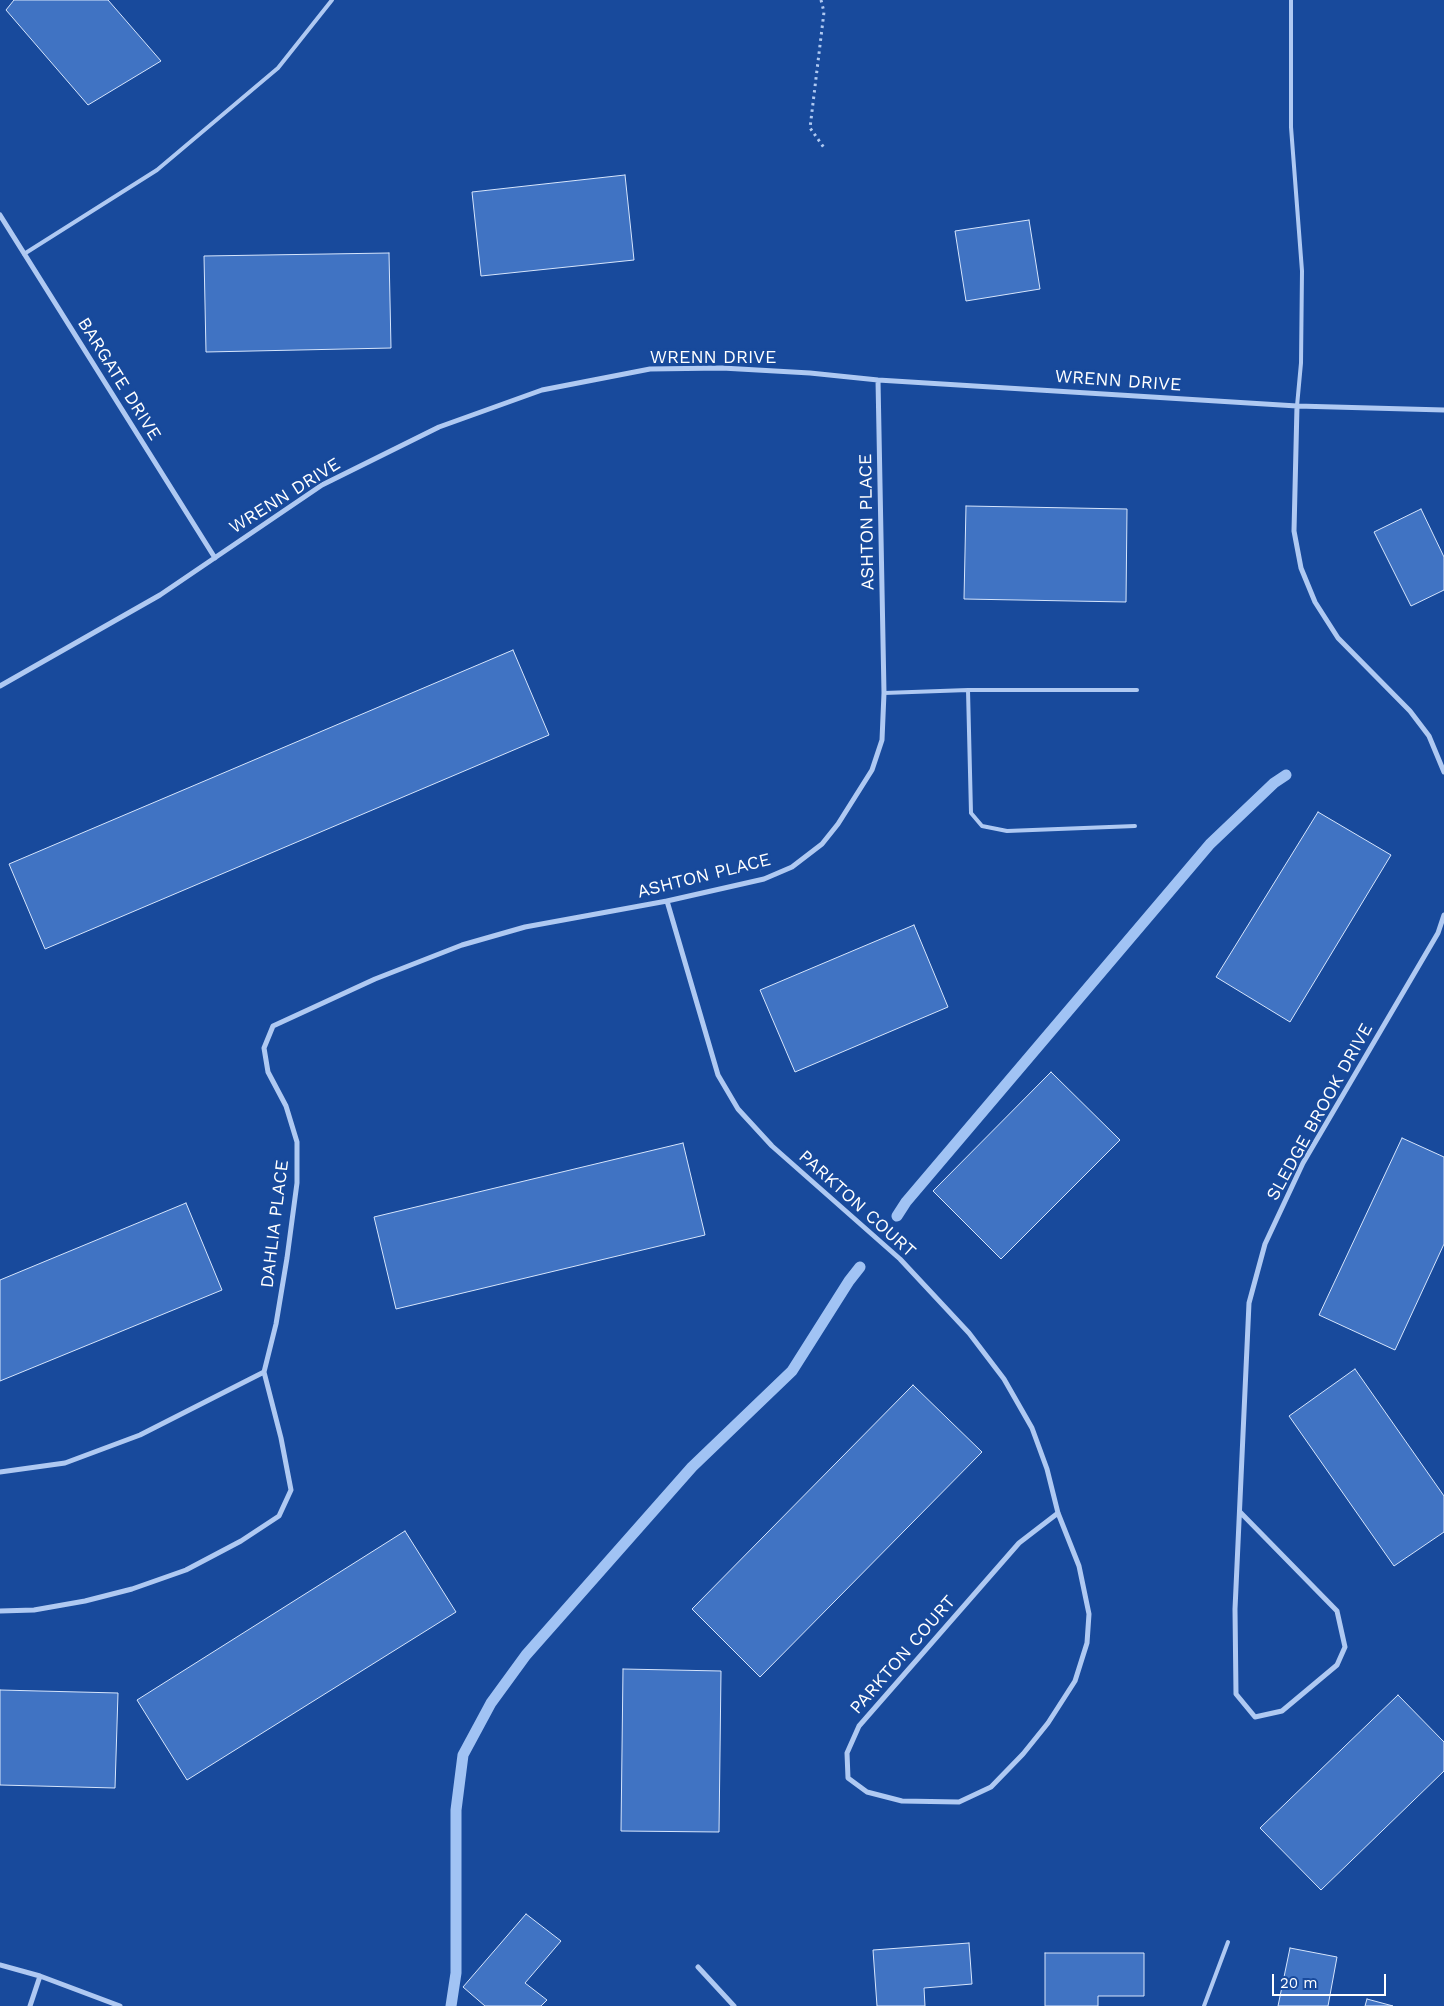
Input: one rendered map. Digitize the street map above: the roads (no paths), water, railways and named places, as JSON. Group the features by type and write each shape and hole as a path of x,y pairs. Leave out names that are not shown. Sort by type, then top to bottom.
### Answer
{"street":[{"name":"BARGATE DRIVE","path":"0,215 215,558"},
{"name":"WRENN DRIVE","path":"0,686 160,595 322,485 439,426 542,390 650,369 722,368 810,373 878,380 1297,406 1444,410"},
{"name":"ASHTON PLACE","path":"273,1026 376,980 462,945 524,927 667,901 764,879 792,867 822,844 838,824 872,770 882,740 884,693 878,380"},
{"path":"1297,406 1294,531 1302,568 1315,602 1338,638 1410,711 1429,736 1444,772"},
{"name":"PARKTON COURT","path":"667,901 718,1075 738,1109 772,1146 900,1259 969,1333 1004,1379 1032,1428 1047,1469 1058,1513 1080,1566 1089,1614 1087,1643 1075,1681 1048,1723 1024,1754 991,1787 959,1802 902,1801 867,1792 848,1778 847,1753 859,1726 1019,1543 1058,1513"},
{"name":"SLEDGE BROOK DRIVE","path":"1240,1512 1337,1611 1345,1646 1338,1666 1282,1711 1255,1716 1236,1694 1235,1609 1248,1303 1265,1244 1303,1163 1438,934 1444,915"},
{"name":"DAHLIA PLACE","path":"0,1611 34,1610 85,1601 132,1589 186,1570 241,1541 279,1516 291,1490 281,1438 264,1372 276,1324 297,1183 297,1142 286,1106 268,1072 264,1048 273,1026"},
{"path":"0,1472 65,1463 140,1435 264,1372"},
{"path":"0,1965 40,1976 120,2006"},
{"path":"698,1968 734,2006"},
{"path":"30,2006 40,1976"}],"lane":[{"path":"24,254 157,170 278,68 332,0"},
{"path":"1291,0 1291,127 1302,272 1302,363 1297,406"},
{"path":"884,693 968,690 1136,690"},
{"path":"968,690 971,813 982,826 1006,831 1135,826"},
{"path":"1204,2006 1228,1942"}],"waterway":[{"path":"897,1216 906,1202 1210,844 1274,783 1286,775"},
{"path":"451,2006 456,1973 456,1810 463,1755 491,1703 526,1655 692,1467 792,1371 849,1281 860,1267"}]}
